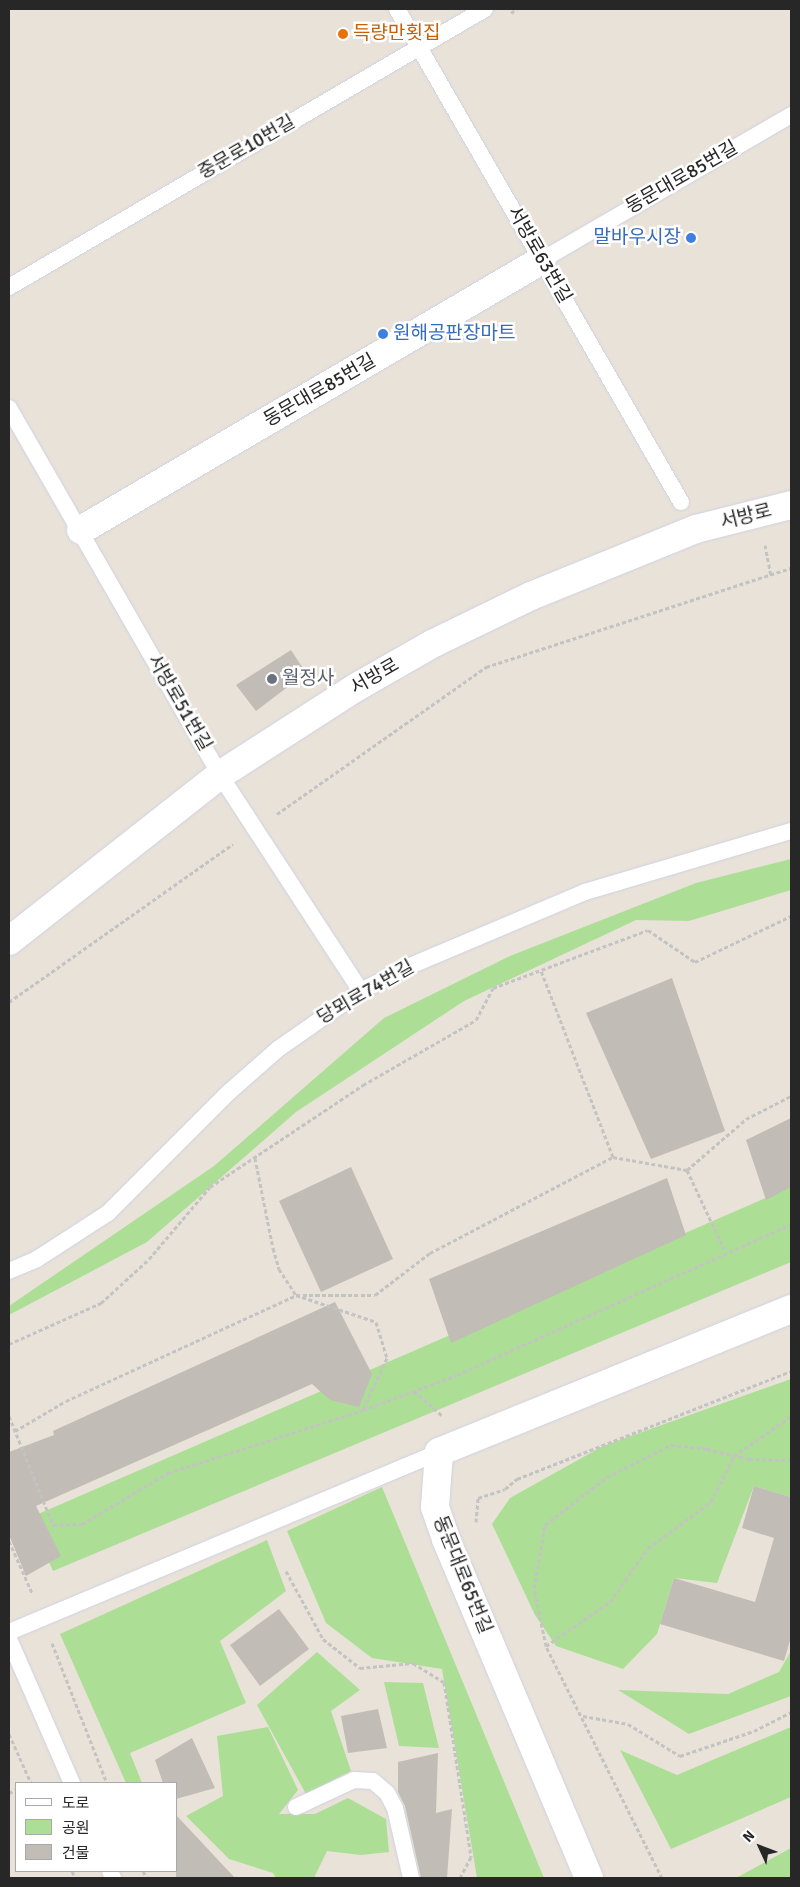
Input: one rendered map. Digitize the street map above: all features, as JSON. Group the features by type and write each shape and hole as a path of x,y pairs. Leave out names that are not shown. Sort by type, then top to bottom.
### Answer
{"street":[{"name":"동문대로85번길","path":"81,530 542,260"},
{"name":"서방로","path":"9,941 220,774 355,688 434,643 522,600 696,529 791,505"},
{"path":"439,1452 791,1309"},
{"name":"동문대로65번길","path":"439,1452 435,1507 446,1539 588,1878"}],"lane":[{"name":"서방로63번길","path":"397,9 681,502"},
{"name":"중문로10번길","path":"9,287 485,9"},
{"name":"동문대로85번길","path":"542,260 791,114"},
{"name":"서방로51번길","path":"9,408 253,830 361,991"},
{"name":"당뫼로74번길","path":"9,1271 37,1258 108,1213 256,1068 332,1009 361,991 410,966 585,892 791,831"},
{"path":"9,1632 439,1452"},
{"path":"9,1639 72,1782"},
{"path":"296,1807 354,1780 373,1781 387,1793 395,1808 411,1878"}],"path":[{"path":"9,1002 486,667 791,568"},
{"path":"9,1344 100,1303 149,1259 210,1187 363,1085 476,1020 493,988 648,930 695,962 791,916"},
{"path":"541,970 613,1157"},
{"path":"687,1170 746,1119 791,1096"},
{"path":"254,1157 272,1248 279,1269 296,1295 376,1322 387,1358 363,1410"},
{"path":"15,1431 66,1401 296,1295 375,1295 430,1253 613,1157 687,1170"},
{"path":"687,1170 724,1249"},
{"path":"9,1416 54,1525 82,1524 168,1474 363,1410 457,1375 791,1224"},
{"path":"475,1525 478,1498 505,1489 517,1479 791,1371"},
{"path":"414,1391 445,1418"},
{"path":"546,1646 610,1602 648,1548 711,1502 734,1456 791,1416"},
{"path":"662,1878 546,1646 534,1588 545,1525 607,1477 671,1445 707,1449 734,1456 791,1460"},
{"path":"9,1541 42,1618 107,1782"},
{"path":"286,1571 323,1640 360,1668 412,1663 444,1682 471,1857 460,1878"},
{"path":"582,1716 628,1724 680,1756 754,1731 791,1712"},
{"path":"9,1734 32,1782"}],"green space":[{"path":"791,859 791,890 689,921 636,920 464,1001 296,1112 147,1242 9,1315 9,1306 214,1166 384,1018 510,956 696,883"},
{"path":"791,1187 791,1262 53,1571 29,1518"},
{"path":"791,1379 791,1497 754,1486 717,1583 674,1578 657,1634 623,1669 556,1646 535,1615 492,1524 510,1498 603,1446"},
{"path":"382,1487 544,1878 477,1878 442,1669 372,1658 326,1623 287,1531"},
{"path":"267,1540 286,1591 220,1641 246,1703 130,1753 142,1782 126,1782 60,1634"},
{"path":"791,1651 791,1696 689,1734 618,1690 728,1694 779,1672"},
{"path":"317,1652 360,1690 331,1711 351,1771 306,1794 257,1705"},
{"path":"384,1682 423,1683 439,1748 399,1746"},
{"path":"268,1727 298,1790 279,1814 315,1814 348,1798 386,1819 389,1852 361,1855 327,1851 314,1878 276,1878 273,1873 229,1859 186,1816 223,1796 217,1736"},
{"path":"791,1727 791,1797 671,1849 620,1750 677,1775"},
{"path":"791,1848 791,1878 736,1878"}],"building":[{"name":"월정사","path":"291,650 306,673 256,711 236,685"},
{"path":"672,978 725,1131 651,1159 586,1013"},
{"path":"791,1118 791,1187 766,1200 746,1140"},
{"path":"351,1167 393,1259 321,1292 279,1201"},
{"path":"667,1178 686,1235 451,1343 429,1279"},
{"path":"335,1302 372,1374 359,1407 330,1400 312,1384 36,1506 61,1556 26,1576 9,1535 9,1452 54,1435 53,1431"},
{"path":"754,1486 791,1497 791,1637 784,1661 660,1624 674,1578 755,1602 774,1538 742,1528"},
{"path":"279,1609 309,1649 260,1686 230,1645"},
{"path":"378,1709 387,1748 348,1753 341,1716"},
{"path":"192,1738 215,1788 178,1798 178,1782 163,1782 155,1760"},
{"path":"438,1753 436,1813 452,1809 447,1878 421,1878 405,1806 398,1792 398,1762"},
{"path":"178,1817 235,1878 176,1878 176,1872 178,1872"}],"place":[{"name":"득량만횟집","path":"343,34"},
{"name":"말바우시장","path":"691,238"},
{"name":"원해공판장마트","path":"383,334"},
{"name":"월정사","path":"272,679"}]}
